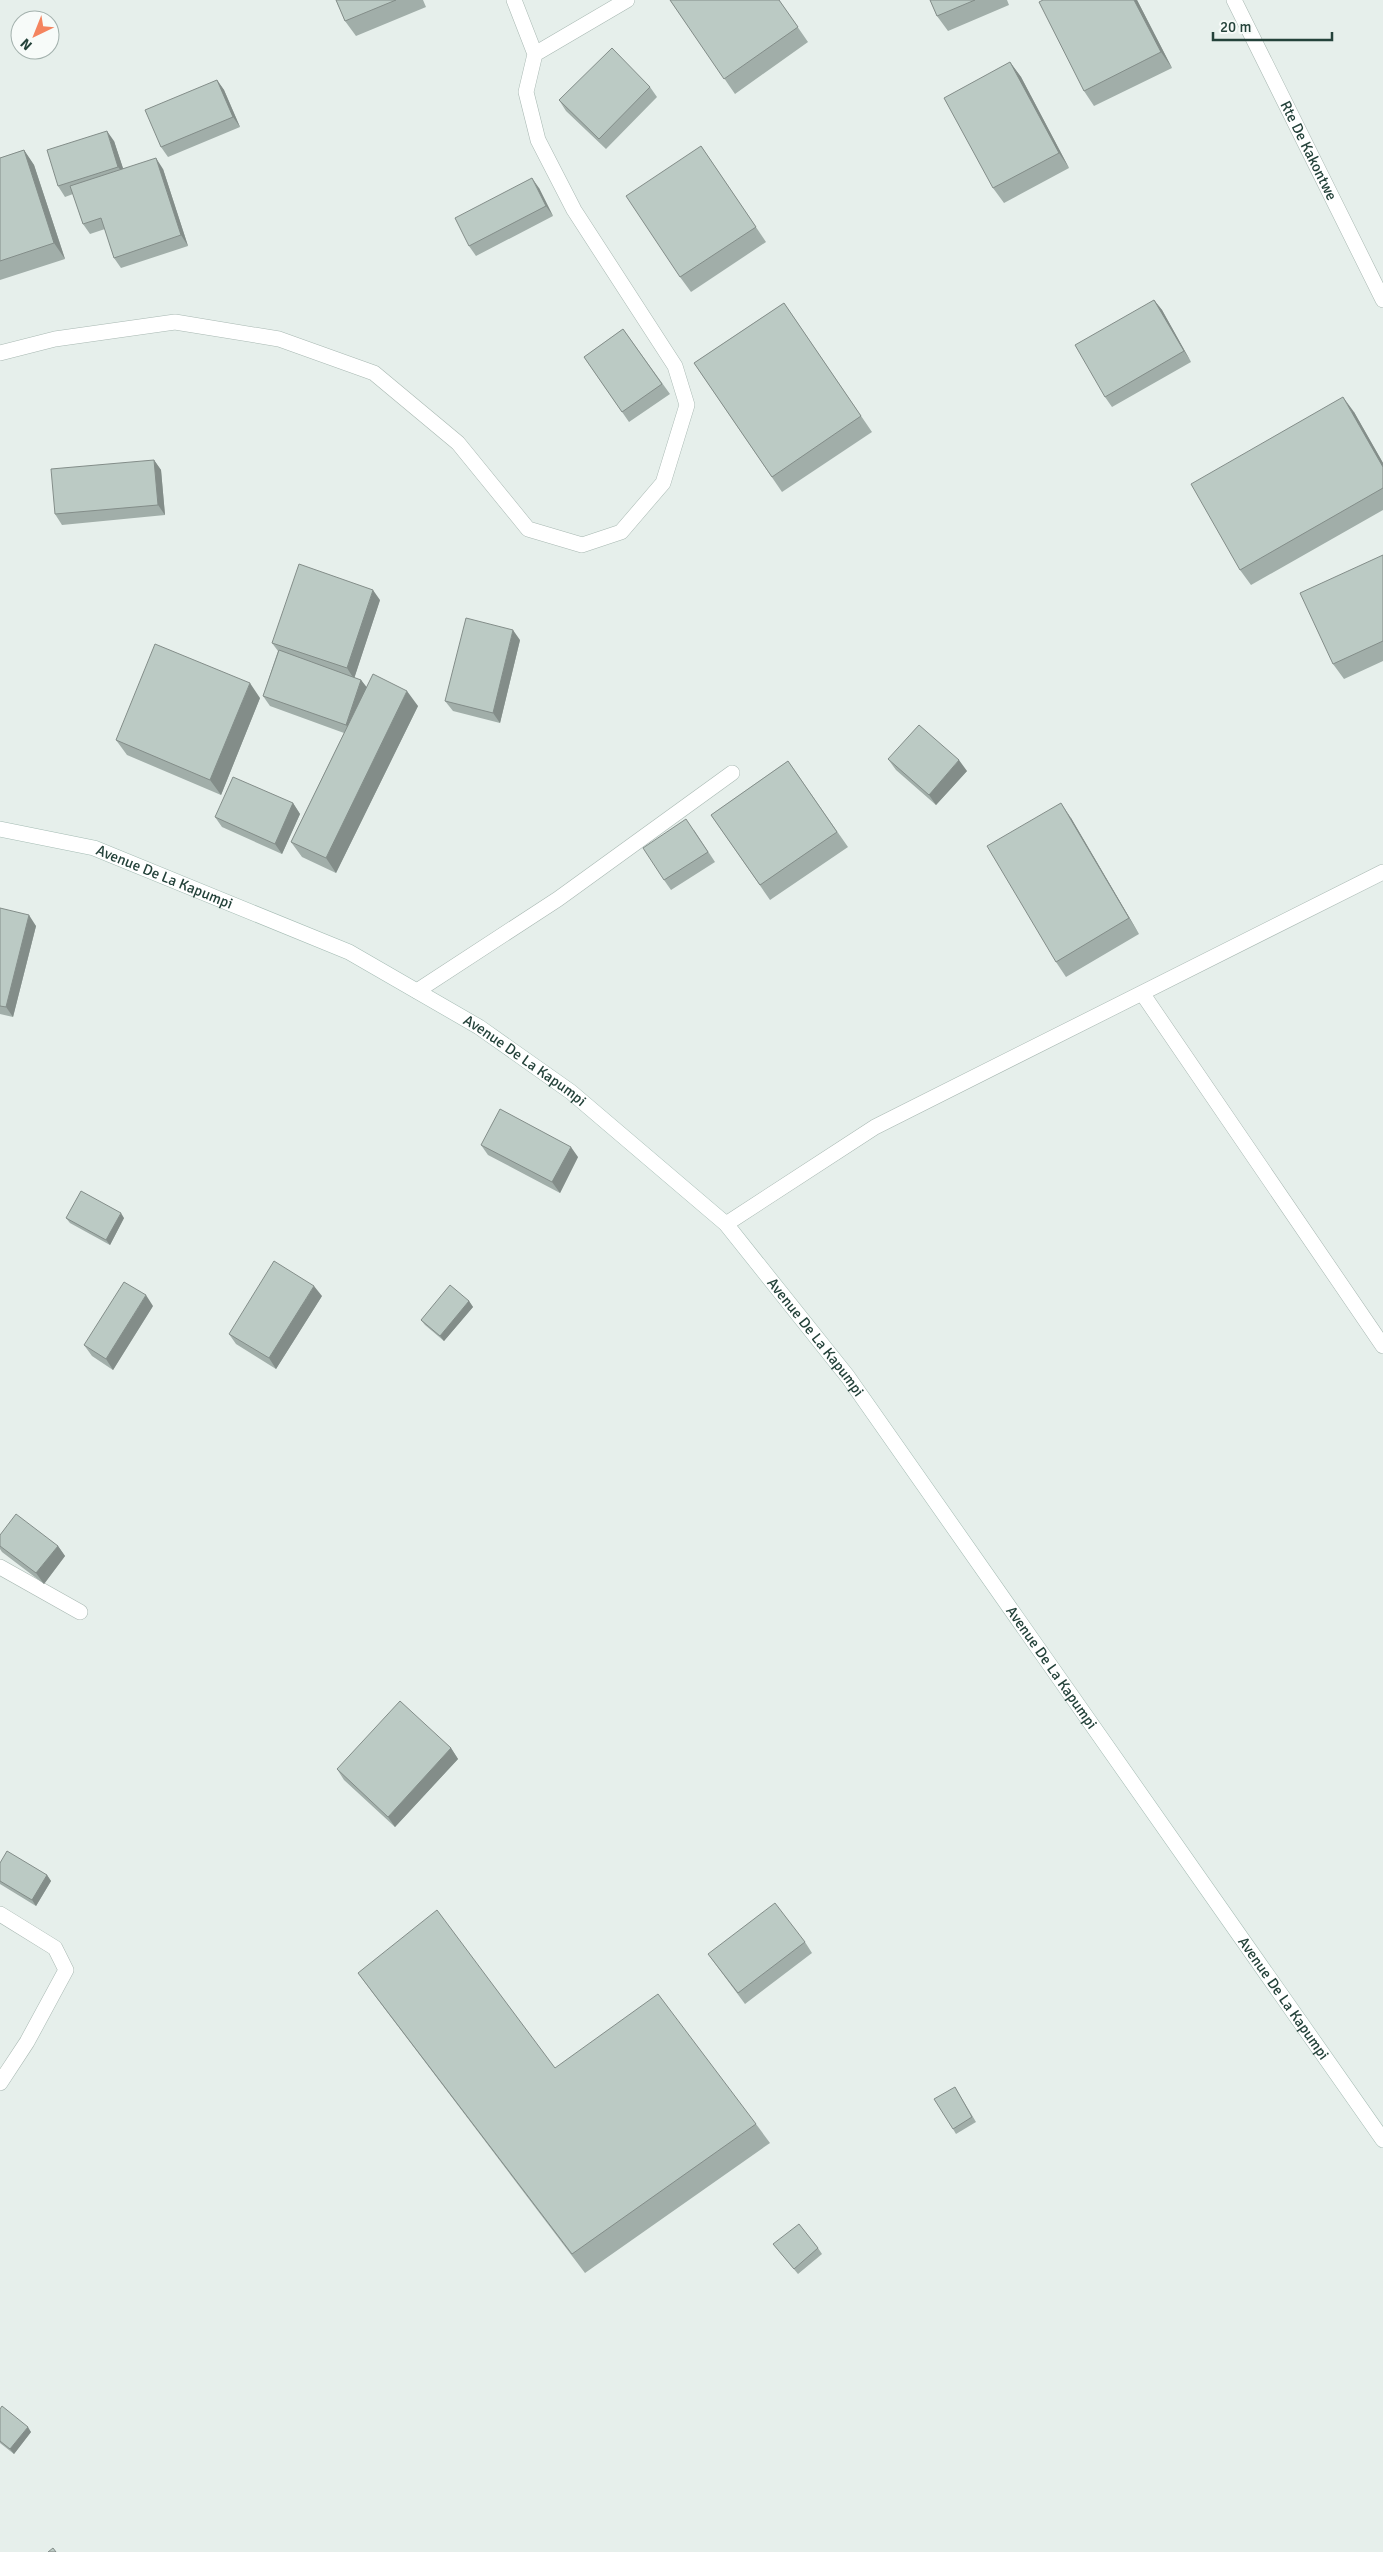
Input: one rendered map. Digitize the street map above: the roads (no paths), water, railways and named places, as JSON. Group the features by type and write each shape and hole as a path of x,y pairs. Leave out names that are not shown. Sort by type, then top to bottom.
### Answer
{"street":[{"path":"0,352 55,339 176,322 279,339 374,373 458,443 528,528 582,545 621,532 663,483 687,405 675,366 574,210 538,140 526,92 535,54 514,0"},
{"path":"535,54 627,0"},
{"name":"Rte De Kakontwe","path":"1234,0 1383,300"},
{"path":"417,991 558,899 732,773"},
{"name":"Avenue De La Kapumpi","path":"0,829 94,848 349,952 479,1027 571,1092 726,1224 848,1377 1383,2140"},
{"path":"726,1224 875,1127 1383,872"},
{"path":"1142,993 1383,1346"},
{"path":"0,1567 80,1612"},
{"path":"0,1914 55,1948 66,1970 28,2042 0,2083"}]}
